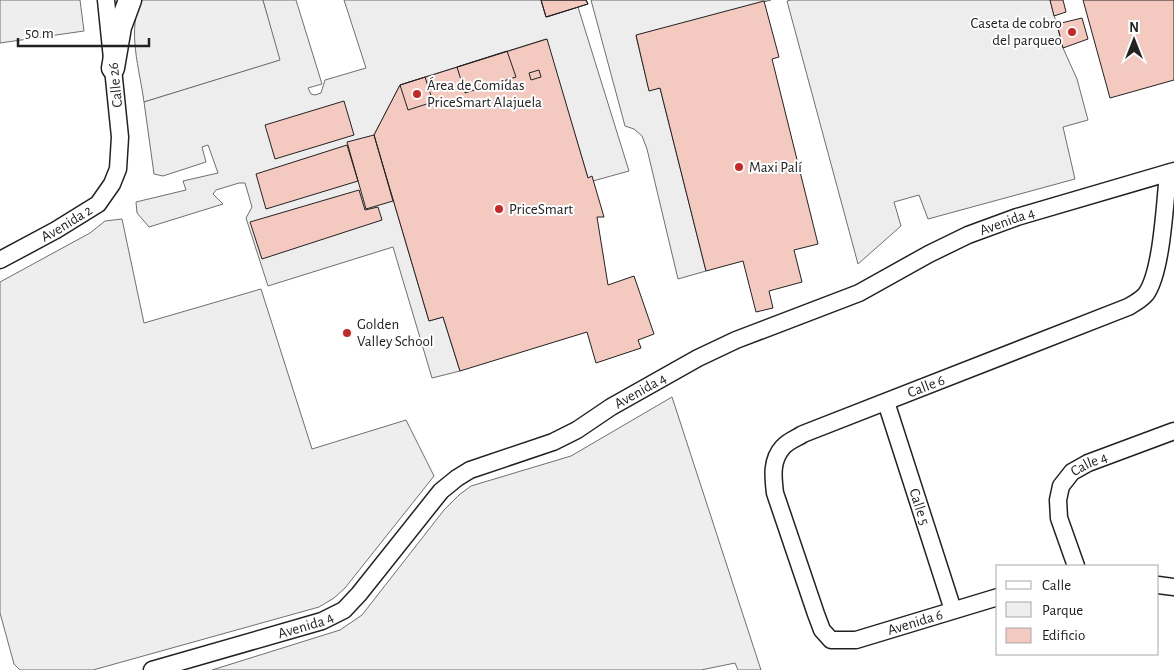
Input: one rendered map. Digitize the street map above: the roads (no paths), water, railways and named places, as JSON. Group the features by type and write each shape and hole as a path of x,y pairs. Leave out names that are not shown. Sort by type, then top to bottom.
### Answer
{"street":[{"name":"Calle 26","path":"106,0 120,137 118,169"},
{"path":"113,68 120,27 130,0"},
{"name":"Avenida 2","path":"0,260 56,230 98,204 106,194 118,169"},
{"name":"Calle 6","path":"831,640 822,630 775,493 773,472 776,458 783,446 803,434 1128,307 1139,301 1147,292 1158,261 1171,172"},
{"name":"Avenida 4","path":"152,670 322,621 344,610 359,594 441,491 456,478 470,470 553,442 577,430 611,407 698,358 736,340 859,293 929,254 976,232 1017,217 1171,172"},
{"name":"Calle 5","path":"886,402 953,610"},
{"name":"Calle 4","path":"1076,565 1059,518 1058,500 1061,486 1072,472 1088,463 1174,431"},
{"path":"1159,585 1174,587"},
{"name":"Avenida 6","path":"831,640 856,640 996,598"}],"place":[{"name":"Caseta de cobro del parqueo","path":"1072,32"},
{"name":"Área de Comidas PriceSmart Alajuela","path":"417,94"},
{"name":"Maxi Palí","path":"739,167"},
{"name":"PriceSmart","path":"499,209"},
{"name":"Golden Valley School","path":"347,333"}]}
